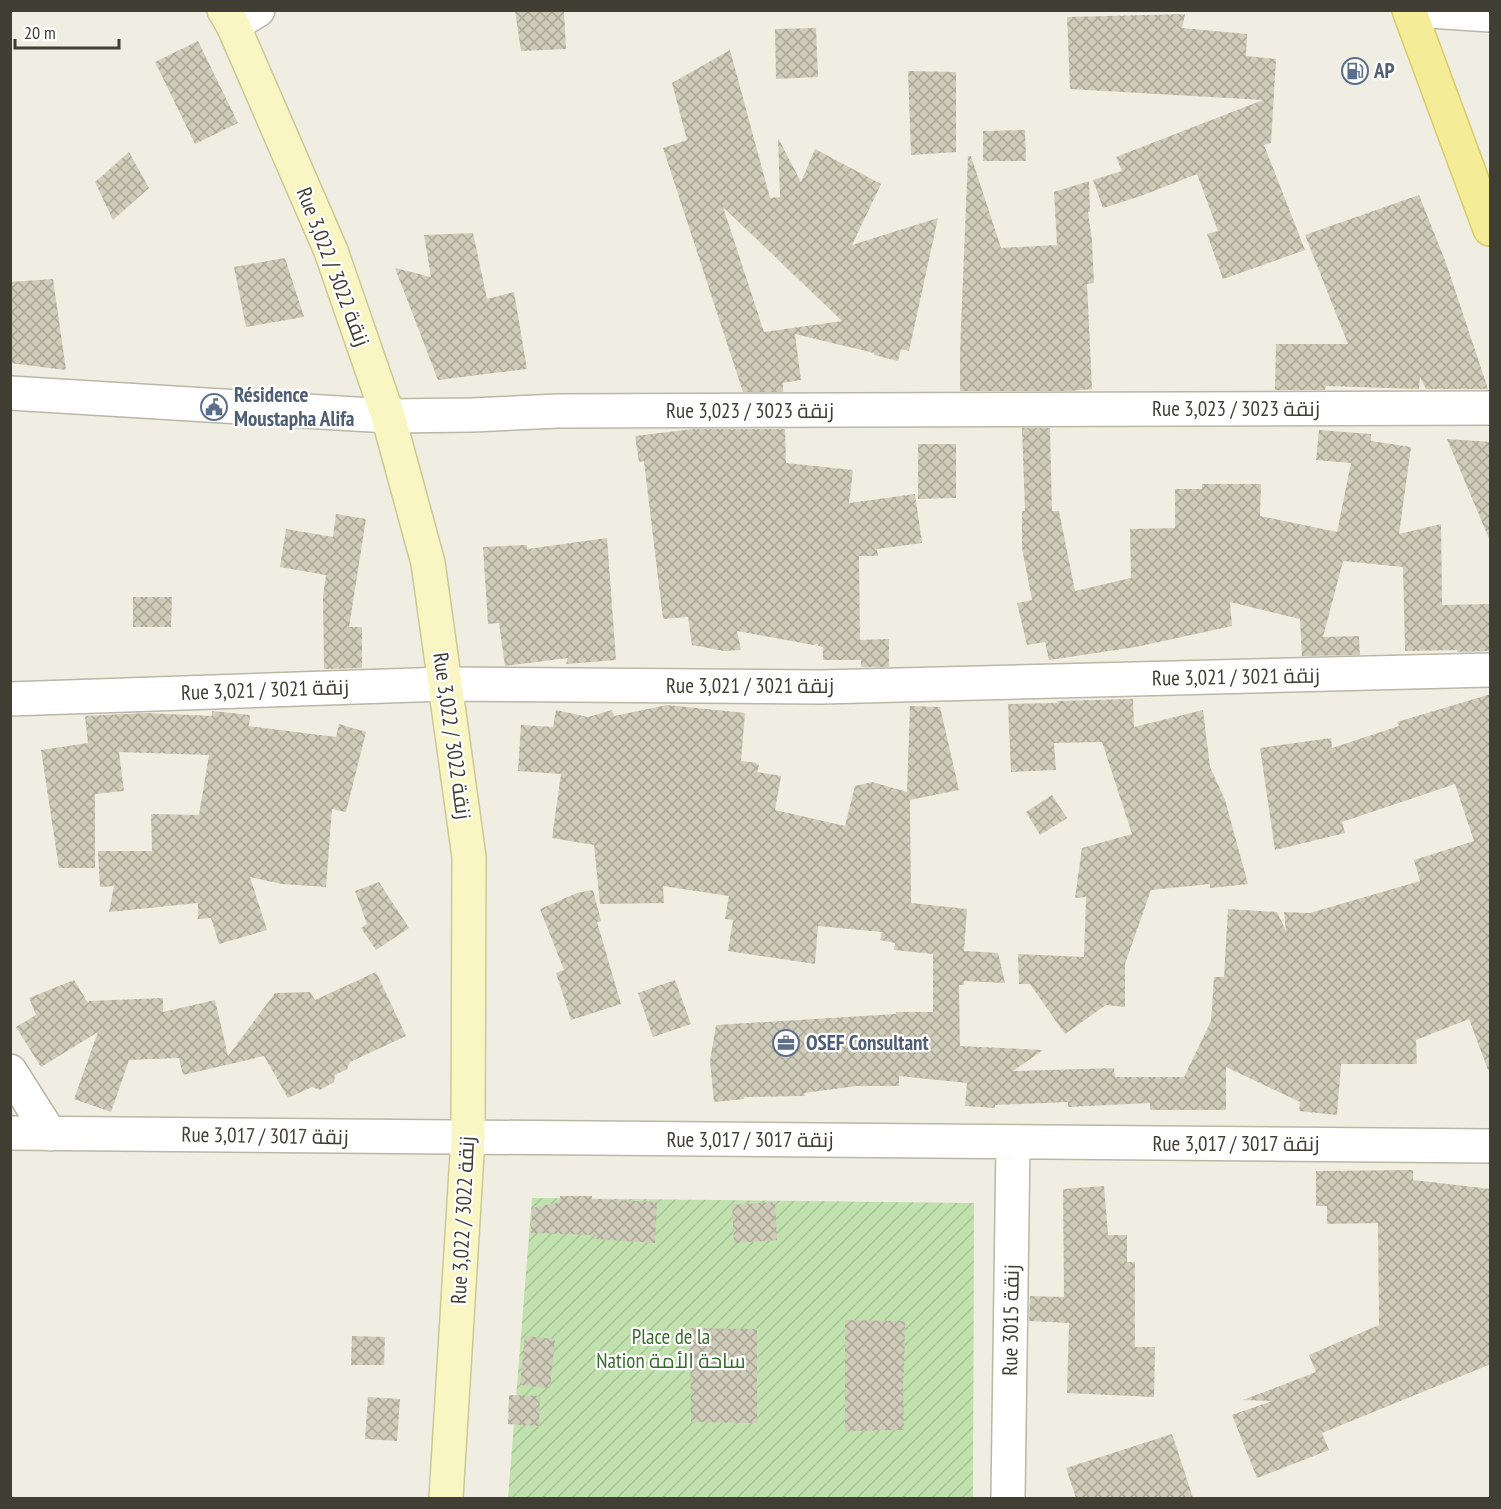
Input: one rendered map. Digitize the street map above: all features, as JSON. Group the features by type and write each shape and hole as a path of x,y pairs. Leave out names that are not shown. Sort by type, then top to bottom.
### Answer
{"main road":[{"path":"1409,10 1491,229"}],"street":[{"path":"1415,10 1491,15"},
{"name":"Rue 3,022 / زنقة 3022","path":"238,15 331,251 388,416 428,563 445,684 469,857 468,1138 446,1498"},
{"name":"Rue 3,023 / زنقة 3023","path":"10,393 388,416 570,411 1491,408"},
{"name":"Rue 3,021 / زنقة 3021","path":"10,699 445,684 821,687 1491,670"},
{"path":"10,1071 50,1134"},
{"name":"Rue 3,017 / زنقة 3017","path":"10,1133 1491,1146"},
{"name":"Rue 3015 زنقة","path":"1008,1498 1013,1142"}],"green space":[{"name":"Place de la Nation ساحة الأمة","path":"532,1198 974,1203 973,1498 508,1498"}],"building":[{"path":"515,10 564,10 566,49 521,51"},
{"path":"1185,14 1182,28 1247,34 1246,56 1276,59 1271,143 1264,145 1305,250 1223,279 1207,234 1218,231 1197,174 1103,208 1093,180 1122,171 1116,157 1263,100 1070,89 1067,17"},
{"path":"816,28 818,77 776,79 775,29"},
{"path":"198,41 238,123 195,144 155,62"},
{"path":"730,50 770,198 780,197 778,138 801,182 815,149 881,184 852,245 938,218 909,351 901,349 898,361 795,334 801,380 783,383 783,392 743,392 663,148 687,140 672,83","holes":["723,207 842,321 764,332"]},
{"path":"908,71 956,72 956,152 911,155"},
{"path":"1025,130 1026,161 983,161 983,131"},
{"path":"129,152 149,188 113,220 95,182"},
{"path":"968,156 971,156 1001,248 1057,245 1054,192 1089,181 1090,211 1088,212 1094,283 1087,284 1092,389 960,391"},
{"path":"1419,195 1446,263 1488,389 1426,389 1420,377 1419,389 1326,386 1325,390 1275,390 1276,344 1348,344 1305,235"},
{"path":"473,233 487,299 514,292 527,369 438,380 395,268 431,277 424,235"},
{"path":"285,258 304,317 246,327 234,267"},
{"path":"53,279 66,370 10,363 10,282"},
{"path":"1022,428 1050,428 1052,511 1059,511 1075,591 1131,578 1130,529 1175,528 1175,489 1202,489 1202,484 1261,484 1260,516 1337,532 1351,463 1316,460 1319,430 1371,434 1371,441 1411,447 1399,534 1441,524 1442,605 1491,604 1491,651 1405,651 1403,567 1343,561 1323,637 1359,636 1360,655 1302,656 1300,619 1230,602 1232,626 1136,647 1049,660 1045,642 1027,645 1017,603 1032,600 1022,548 1022,511 1025,511"},
{"path":"693,429 785,429 786,463 853,470 849,503 915,494 922,543 877,549 878,556 859,556 860,640 889,639 889,667 861,667 861,660 823,660 823,647 818,644 737,631 741,650 724,651 692,645 688,617 663,619 644,461 639,462 635,436"},
{"path":"1447,439 1491,442 1491,541 1490,541"},
{"path":"918,444 956,444 956,498 918,499"},
{"path":"336,514 366,519 349,627 362,627 362,668 324,669 323,596 326,575 280,567 286,529 333,537"},
{"path":"607,538 616,660 566,664 568,658 505,666 499,623 488,624 483,547 527,545 527,549"},
{"path":"133,597 172,597 171,627 133,627"},
{"path":"1491,694 1491,1070 1488,1070 1469,1019 1416,1040 1417,1064 1341,1064 1337,1115 1299,1111 1300,1102 1226,1067 1226,1110 1150,1110 1150,1103 1068,1107 1068,1102 995,1105 995,1108 965,1106 967,1083 899,1076 899,1086 857,1086 804,1093 805,1096 744,1097 744,1099 714,1102 710,1061 716,1025 896,1014 896,1012 933,1012 933,954 894,950 895,943 880,940 882,932 818,926 815,964 728,951 733,920 725,919 729,896 663,886 664,903 600,904 594,845 552,838 561,774 518,771 521,725 553,727 556,710 588,717 612,710 614,716 667,705 745,713 741,761 757,763 759,765 757,772 781,776 775,810 845,826 855,786 872,782 907,792 910,706 940,707 959,790 910,800 911,903 967,909 964,951 998,953 1005,983 964,981 964,985 959,985 960,1046 1043,1050 1013,1071 1114,1068 1115,1077 1184,1077 1211,1021 1214,977 1224,977 1228,909 1277,912 1286,931 1284,912 1310,913 1420,881 1414,860 1474,841 1455,784 1342,822 1345,833 1275,850 1260,748 1331,738 1332,748 1399,726 1397,722"},
{"path":"1133,699 1134,727 1203,710 1210,767 1225,800 1248,884 1210,888 1210,884 1151,890 1125,964 1125,1007 1106,1005 1065,1034 1030,984 1019,984 1018,954 1084,957 1086,897 1075,898 1082,848 1132,834 1102,742 1054,743 1056,770 1011,772 1008,704"},
{"path":"212,711 250,715 249,726 336,737 339,724 366,732 346,812 332,809 326,887 282,884 250,877 267,930 219,944 211,918 198,919 198,903 109,912 114,886 100,887 98,851 152,851 151,814 199,815 209,755 119,752 124,791 95,794 95,868 59,868 41,750 88,743 85,716 145,713 212,716"},
{"path":"1052,795 1067,818 1040,835 1026,812"},
{"path":"379,882 409,928 376,950 361,928 367,924 355,891"},
{"path":"593,890 601,921 597,922 621,1004 571,1020 556,973 564,970 540,909 577,893"},
{"path":"376,972 406,1036 350,1062 347,1069 335,1075 334,1082 320,1090 312,1087 288,1098 264,1056 183,1075 179,1058 129,1060 111,1112 74,1099 98,1032 41,1067 16,1027 36,1015 29,998 74,980 88,1003 89,1001 163,998 163,1012 215,1000 228,1056 275,993 310,992 315,1000"},
{"path":"675,980 691,1024 653,1037 638,993"},
{"path":"1413,1170 1413,1180 1491,1189 1491,1364 1322,1433 1329,1450 1257,1478 1232,1415 1272,1401 1243,1400 1316,1372 1309,1355 1379,1325 1378,1223 1327,1224 1327,1206 1316,1206 1316,1171"},
{"path":"1104,1186 1108,1235 1127,1235 1127,1262 1135,1262 1135,1347 1155,1347 1154,1397 1067,1393 1069,1323 1029,1321 1030,1296 1064,1297 1063,1189"},
{"path":"560,1196 592,1196 592,1199 657,1202 655,1243 596,1239 596,1235 531,1233 532,1208 560,1202"},
{"path":"775,1202 777,1240 734,1243 732,1205"},
{"path":"845,1320 905,1321 904,1430 845,1431"},
{"path":"690,1328 757,1329 757,1423 691,1422"},
{"path":"352,1336 385,1337 384,1365 351,1365"},
{"path":"525,1336 555,1339 550,1388 520,1385"},
{"path":"509,1395 540,1396 539,1426 508,1424"},
{"path":"368,1397 400,1399 397,1441 365,1439"},
{"path":"1172,1434 1193,1498 1076,1498 1066,1468"}],"place":[{"name":"AP","path":"1355,71"},
{"name":"Résidence Moustapha Alifa","path":"214,407"},
{"name":"OSEF Consultant","path":"786,1043"}]}
